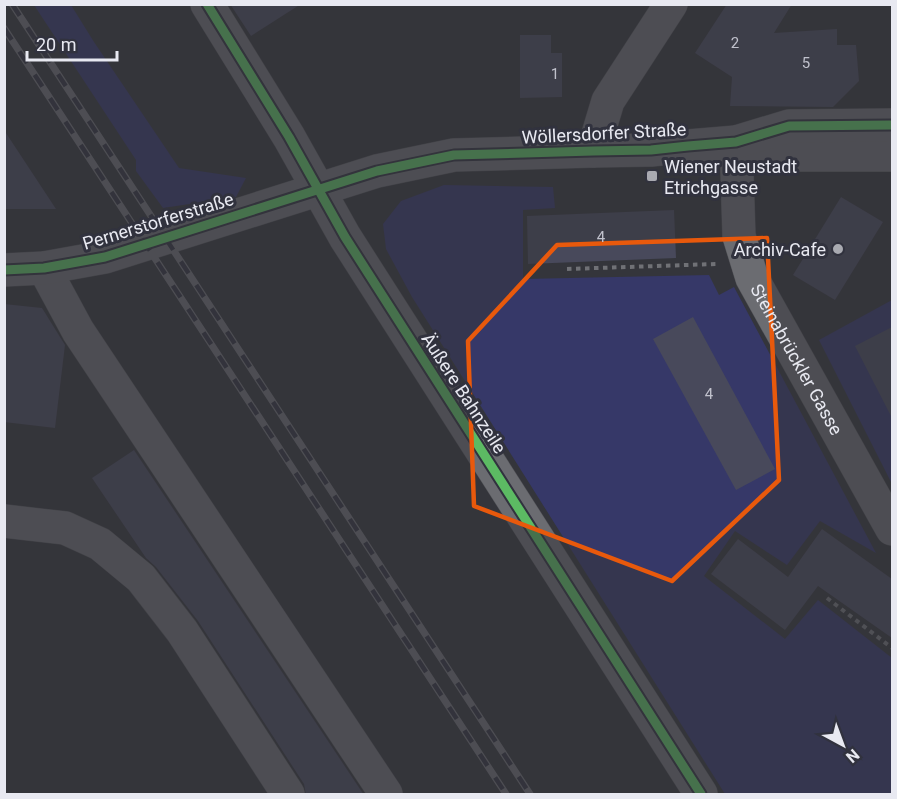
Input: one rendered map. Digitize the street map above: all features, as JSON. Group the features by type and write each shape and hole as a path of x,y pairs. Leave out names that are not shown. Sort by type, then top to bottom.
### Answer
{"street":[{"name":"Äußere Bahnzeile","path":"207,4 289,137 345,237 701,795"},
{"path":"593,151 608,101 671,4"},
{"name":"Wöllersdorfer Straße","path":"318,189 377,171 454,155 651,150 736,142 789,126 892,125"},
{"name":"Wöllersdorfer Straße","path":"736,142 780,155 892,155"},
{"name":"Steinabrückler Gasse","path":"736,142 739,236 753,278 892,529"},
{"name":"Pernerstorferstraße","path":"4,270 44,268 105,257 318,189"},
{"path":"44,268 78,331 386,795"},
{"path":"4,521 65,528 100,544 141,578 182,631 288,795"}],"path":[{"path":"567,269 747,263"},
{"path":"827,598 892,648"}],"highlighted area":[{"path":"767,238 779,480 672,581 474,506 468,341 557,245"}],"shaded area":[{"path":"34,5 71,5 179,168 246,178 236,197 163,208 136,171 136,160"},
{"path":"444,185 553,187 555,208 523,210 523,279 709,275 719,295 734,287 876,553 820,521 787,565 735,531 704,576 785,639 818,600 892,658 892,794 725,794 412,297 386,249 383,224 401,201"},
{"path":"892,300 892,484 819,340"}],"building":[{"path":"230,4 301,4 251,36"},
{"path":"727,4 792,4 774,33 837,29 837,45 856,45 859,81 833,107 730,106 732,77 695,53"},
{"path":"520,35 551,35 551,53 562,53 562,97 520,98"},
{"path":"4,130 56,209 4,209"},
{"name":"Archiv-Cafe","path":"841,197 883,222 835,300 793,275"},
{"path":"674,210 676,258 528,264 527,216"},
{"path":"4,304 42,308 65,345 55,428 4,422"},
{"path":"693,317 775,469 736,490 653,339"},
{"path":"892,327 892,418 855,346"},
{"path":"134,450 364,795 306,795 304,784 198,621 156,567 146,558 92,478"},
{"path":"822,529 892,579 892,638 818,586 785,630 711,574 738,539 788,577"}],"railway":[{"path":"12,4 530,794"},
{"path":"4,28 506,794"}],"cycle path":[{"path":"207,4 289,137 345,237 701,794"},
{"path":"4,270 44,268 105,257 377,171 454,155 651,150 736,142 789,126 892,125"}],"place":[{"name":"Wiener Neustadt Etrichgasse","path":"652,176"},
{"name":"Archiv-Cafe","path":"838,249"}]}
